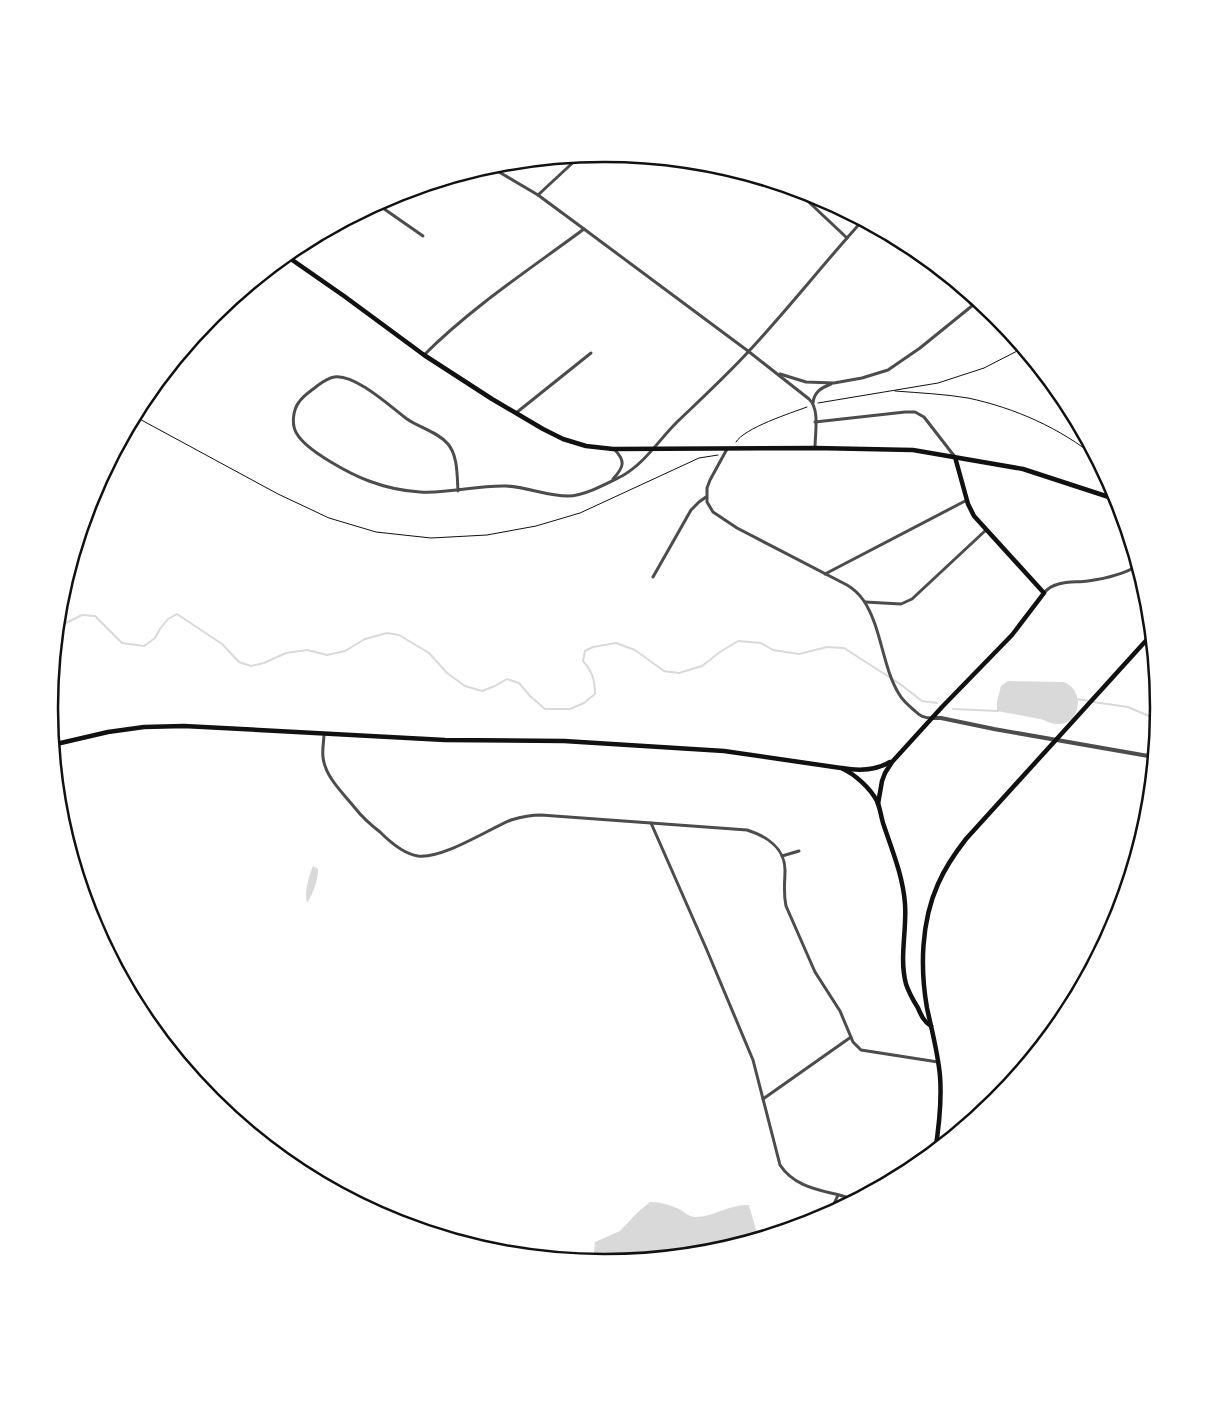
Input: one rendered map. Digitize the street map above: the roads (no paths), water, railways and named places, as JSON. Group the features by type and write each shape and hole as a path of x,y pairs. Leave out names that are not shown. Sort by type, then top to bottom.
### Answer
{"main road":[{"path":"292,260 424,355 492,399 563,439 586,446 613,449 815,448 913,450 1023,469 1108,497"},
{"path":"878,804 883,777 889,766 942,707 1012,635 1044,593 974,516 967,500 955,457"},
{"path":"937,1142 941,1101 938,1062 925,988 924,966 926,931 930,907 937,885 948,865 972,833 1146,640"},
{"path":"59,743 108,732 144,727 184,726 445,740 564,741 724,751 857,770 884,766 897,756"},
{"path":"838,768 847,771 857,778 870,791 878,804 902,883 905,906 904,966 906,982 924,1021 931,1026"}],"street":[{"path":"538,195 573,163"},
{"path":"500,173 538,195 584,228 776,372 813,403"},
{"path":"809,203 847,238"},
{"path":"383,209 423,236"},
{"path":"458,491 454,455 448,444 438,436 411,421 358,382 346,377 333,377 303,397 295,408 295,432 304,442 348,472 370,482 419,492 458,491 495,486 513,486 556,495 570,496 583,493 612,481 634,469 643,461 662,436 748,351 859,225"},
{"path":"424,355 463,319 584,228"},
{"path":"776,372 801,381 834,383 862,378 888,370 920,348 972,305"},
{"path":"515,413 591,353"},
{"path":"815,448 813,403 815,396 818,390 834,383"},
{"path":"815,422 915,412 924,418 955,457"},
{"path":"728,448 707,488 707,502 711,509 726,522 853,589 865,602 899,694 921,716 941,718 1148,757"},
{"path":"612,481 620,471 622,463 621,456 613,449"},
{"path":"653,577 691,510 706,496"},
{"path":"825,574 967,500"},
{"path":"865,602 900,604 912,599 986,530"},
{"path":"1044,593 1055,585 1095,580 1132,568"},
{"path":"324,734 323,757 326,770 334,783 359,813 391,842 406,852 418,856 431,856 445,852 511,820 541,815 747,830 761,835 774,844 782,856 785,868 783,894 786,906 815,972 840,1011 853,1042 861,1050 938,1062"},
{"path":"650,822 753,1060 778,1158 784,1171 797,1182 846,1198"},
{"path":"782,856 799,851"},
{"path":"763,1099 851,1037"},
{"path":"834,1204 838,1195"}],"waterway":[{"path":"64,624 82,615 95,616 122,643 144,646 155,638 168,619 177,614 222,644 239,662 251,666 264,663 286,653 307,650 327,655 345,651 365,639 387,633 399,635 429,653 447,673 465,686 482,691 507,679 519,683 545,709 570,709 584,703 595,694 592,676 589,668 583,661 585,651 593,647 616,643 635,650 664,671 679,673 702,666 738,641 761,643 773,650 799,654 827,647 844,648 900,684 922,701 937,703"},
{"path":"1076,699 1089,701"},
{"path":"1093,702 1128,707 1150,716"},
{"path":"953,709 998,711"}]}
